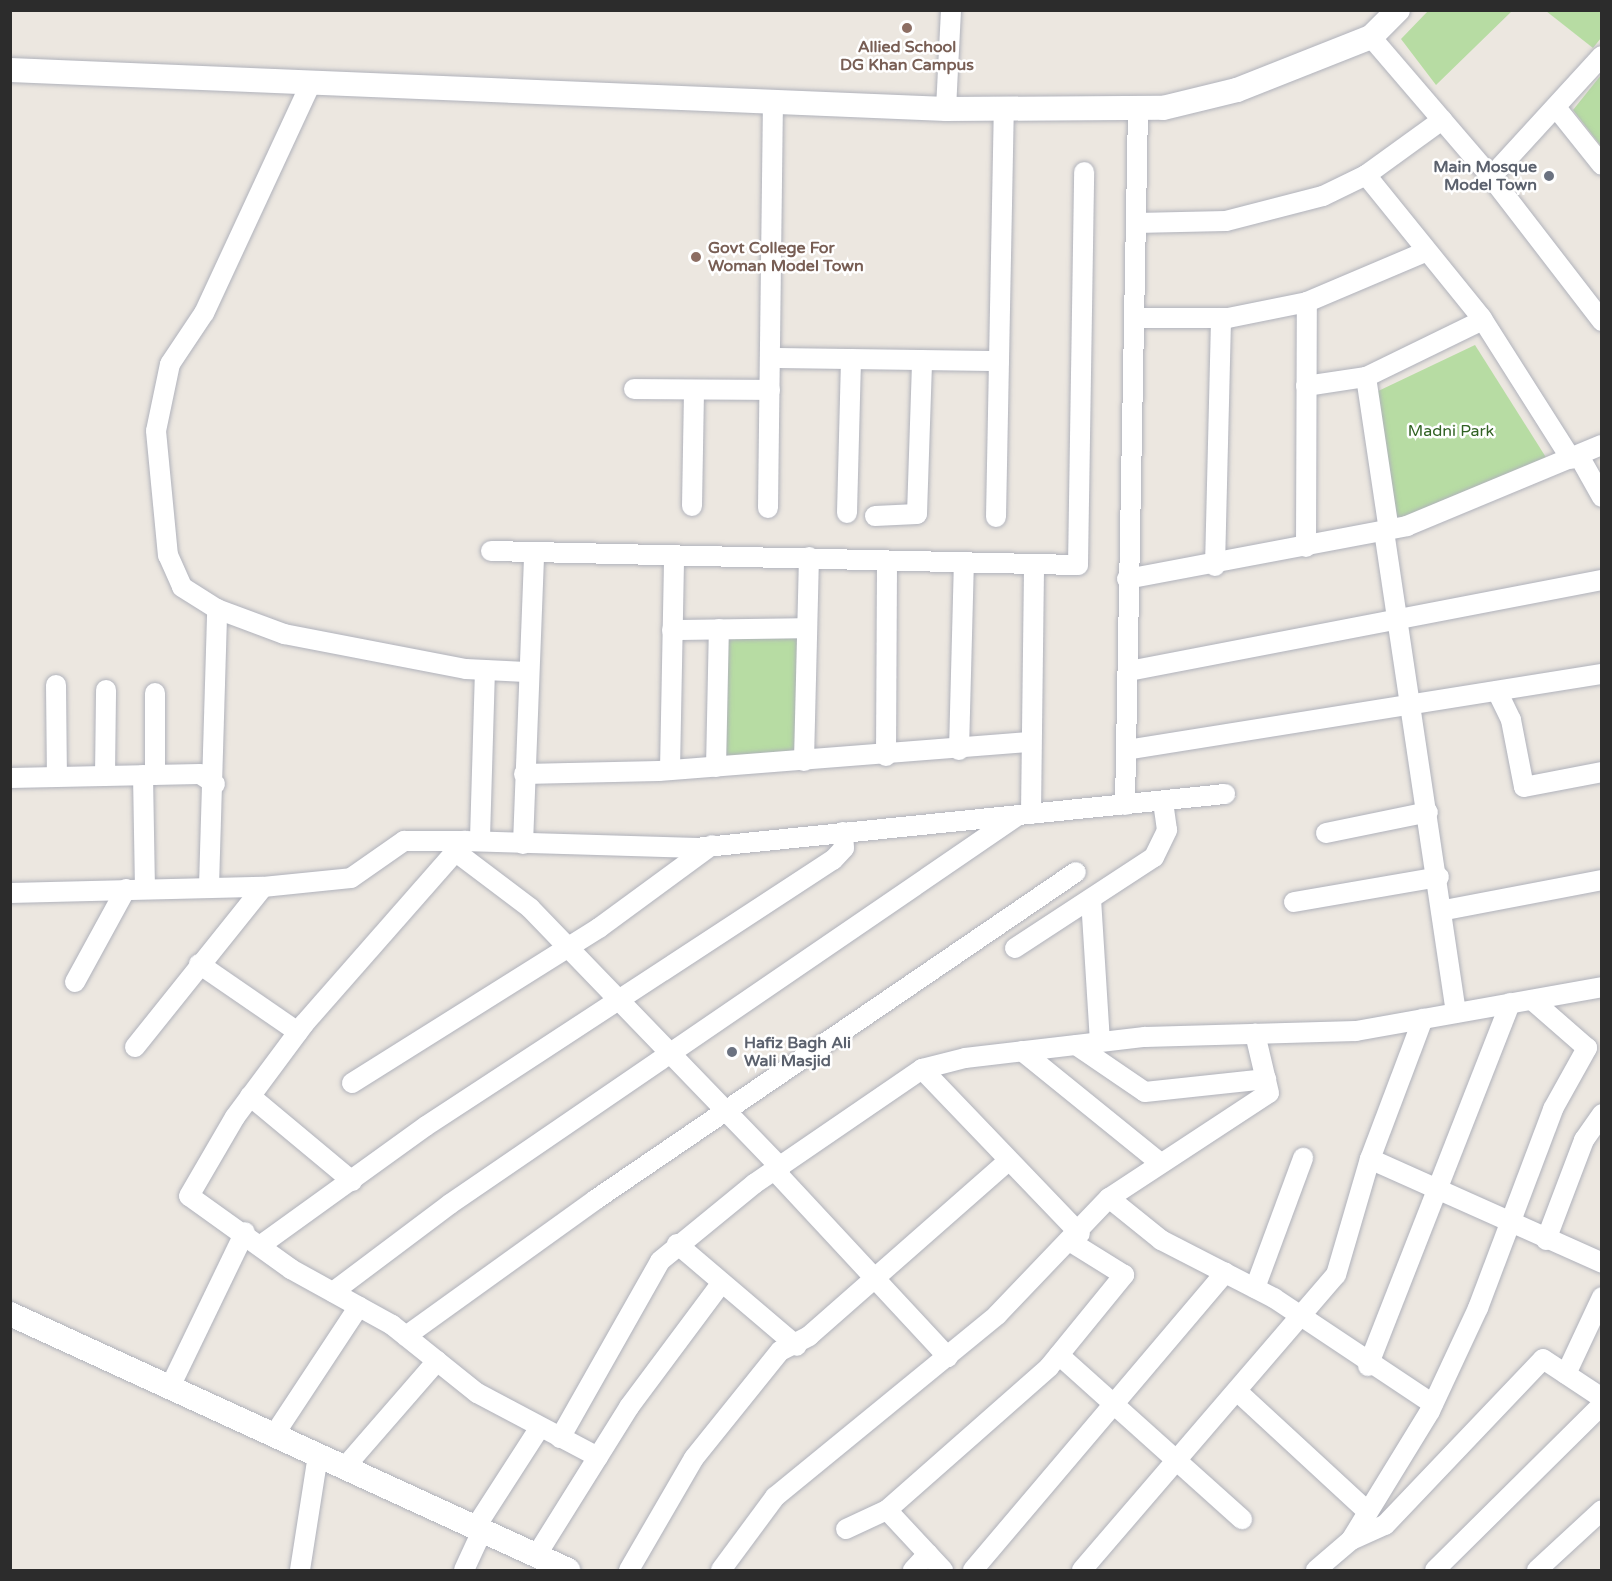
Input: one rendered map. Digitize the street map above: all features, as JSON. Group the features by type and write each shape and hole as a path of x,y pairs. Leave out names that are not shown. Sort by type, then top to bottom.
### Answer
{"street":[{"path":"946,109 951,10"},
{"path":"10,70 310,85 946,109 1163,108 1237,90 1371,37 1398,10"},
{"path":"1371,37 1491,177 1602,321"},
{"path":"1491,177 1558,110 1602,56"},
{"path":"310,85 204,313 170,364 159,404 156,431 168,555 182,586 217,609 284,634 485,670 526,672"},
{"path":"768,508 772,102"},
{"path":"1125,805 1128,671 1127,579 1138,108"},
{"path":"996,517 1004,109"},
{"path":"1558,110 1602,165"},
{"path":"1136,223 1226,221 1273,213 1366,174 1442,120"},
{"path":"491,551 1078,565 1084,172"},
{"path":"1366,174 1483,320 1602,497"},
{"path":"1134,318 1221,318 1307,302 1427,251"},
{"path":"1306,548 1307,302"},
{"path":"1215,566 1221,318"},
{"path":"1306,386 1366,377 1483,320"},
{"path":"770,358 999,361"},
{"path":"847,513 851,359"},
{"path":"875,516 917,514 922,360"},
{"path":"1366,377 1398,619 1445,910 1456,1013"},
{"path":"634,389 770,390"},
{"path":"692,506 694,390"},
{"path":"1127,579 1215,566 1386,530 1470,504 1602,445"},
{"path":"523,844 526,672 534,552"},
{"path":"670,770 674,555"},
{"path":"804,761 809,557"},
{"path":"886,561 886,756"},
{"path":"959,750 964,563"},
{"path":"1025,814 1030,742 1034,564"},
{"path":"1128,671 1602,580"},
{"path":"209,886 215,784 217,609"},
{"path":"672,630 807,628"},
{"path":"716,767 719,629"},
{"path":"485,670 467,844 298,1032 250,1096 189,1196 333,1292 406,1336 477,1393 598,1456"},
{"path":"1126,750 1602,674"},
{"path":"56,685 57,777"},
{"path":"105,776 106,690"},
{"path":"1497,691 1511,720 1524,788 1602,772"},
{"path":"75,982 135,889 149,775 155,693"},
{"path":"524,774 670,770 886,756 1030,742"},
{"path":"10,778 200,774 215,784"},
{"path":"13,897 209,886 263,888 351,878 404,841 467,844 712,845 1225,794"},
{"path":"1015,948 1090,899 1162,847 1167,831 1163,801"},
{"path":"1326,833 1428,812"},
{"path":"333,1292 450,1204 1025,814"},
{"path":"261,1245 618,998 833,860 844,848 843,832"},
{"path":"467,844 729,1110 778,1170 873,1278 948,1357"},
{"path":"351,1083 568,947 712,845"},
{"path":"406,1336 729,1110 1076,872"},
{"path":"1294,902 1439,877"},
{"path":"1445,910 1602,880"},
{"path":"135,1047 199,964 263,888"},
{"path":"1090,899 1100,1042"},
{"path":"199,964 298,1032"},
{"path":"560,1438 660,1261 677,1244 922,1069 1022,1052 1100,1042 1356,1031 1602,987"},
{"path":"1351,1540 1433,1404 1511,1224 1553,1109 1587,1048 1532,1000"},
{"path":"1368,1366 1439,1191 1510,1003"},
{"path":"1082,1570 1319,1301 1345,1256 1370,1159 1423,1019"},
{"path":"721,1570 775,1497 948,1357 1075,1238 1109,1198 1158,1162 1269,1093 1255,1034"},
{"path":"1076,1045 1145,1092 1266,1079"},
{"path":"1022,1052 1158,1162"},
{"path":"846,1529 887,1510 1059,1355 1124,1275 1075,1238 1008,1161 922,1069"},
{"path":"250,1096 352,1181"},
{"path":"1546,1240 1584,1140 1602,1114"},
{"path":"1255,1288 1303,1158"},
{"path":"1370,1159 1546,1240 1602,1263"},
{"path":"629,1570 694,1458 780,1351 797,1346 1008,1161"},
{"path":"1109,1198 1161,1240 1255,1288 1302,1318 1368,1366 1433,1404"},
{"path":"170,1387 245,1232"},
{"path":"677,1244 720,1285 797,1346"},
{"path":"973,1570 1225,1272"},
{"path":"536,1556 598,1456 720,1285"},
{"path":"1566,1374 1602,1297"},
{"path":"274,1435 359,1306"},
{"path":"10,1314 567,1570"},
{"path":"1059,1355 1242,1519"},
{"path":"1316,1570 1351,1540 1385,1525 1543,1359 1602,1398"},
{"path":"344,1467 437,1361"},
{"path":"1238,1392 1367,1510"},
{"path":"1435,1570 1602,1405"},
{"path":"464,1570 478,1529 540,1427"},
{"path":"300,1570 318,1455"},
{"path":"887,1510 943,1570"},
{"path":"1537,1570 1602,1510"},
{"path":"913,1570 928,1554"}],"green space":[{"path":"1428,11 1512,11 1436,85 1401,39"},
{"path":"1546,11 1601,11 1601,38 1593,48"},
{"path":"1601,75 1601,146 1573,110"},
{"name":"Madni Park","path":"1475,345 1547,459 1398,522 1374,393"},
{"path":"725,635 799,636 797,759 723,758"}],"place":[{"name":"Allied School DG Khan Campus","path":"907,28"},
{"name":"Main Mosque Model Town","path":"1549,176"},
{"name":"Govt College For Woman Model Town","path":"696,257"},
{"name":"Hafiz Bagh Ali Wali Masjid","path":"732,1052"}]}
